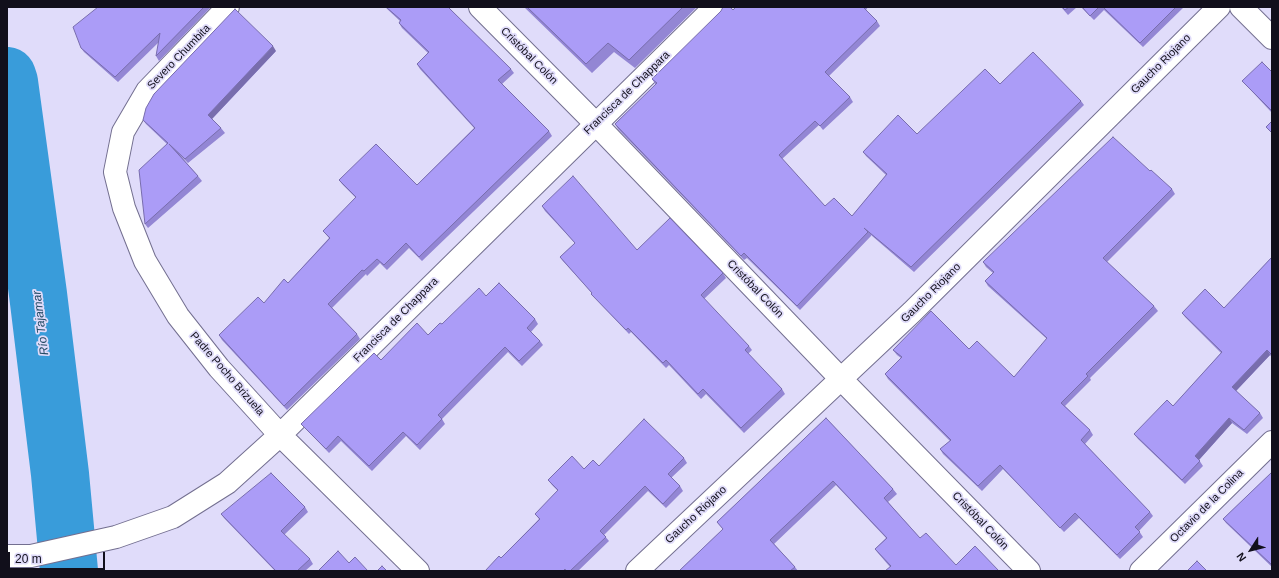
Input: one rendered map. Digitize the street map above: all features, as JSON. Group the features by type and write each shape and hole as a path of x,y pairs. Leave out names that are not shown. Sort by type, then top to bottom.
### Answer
{"street":[{"name":"Severo Chumbita","path":"123,132 147,91 228,7"},
{"name":"Cristóbal Colón","path":"480,7 596,124 841,379 1029,571"},
{"name":"Francisca de Chappara","path":"7,556 31,556 116,537 173,517 227,484 280,435 715,7"},
{"name":"Gaucho Riojano","path":"637,571 912,312 1218,7"},
{"path":"1241,7 1272,38"},
{"name":"Padre Pocho Brizuela","path":"123,132 115,172 124,208 145,262 178,316 219,368 280,435 418,571"},
{"name":"Octavio de la Colina","path":"1141,571 1272,442"}],"building":[{"path":"98,7 204,7 156,56 160,33 115,77 81,48 73,27"},
{"path":"386,7 448,7 511,69 498,80 549,131 419,257 406,243 384,265 377,259 364,271 362,270 328,304 357,334 284,406 219,335 258,297 264,303 284,279 288,283 330,238 323,231 356,197 339,180 376,144 417,185 475,128 417,64 429,52 399,23 401,20"},
{"path":"527,7 683,7 629,60 608,43 586,64"},
{"path":"723,7 730,7 733,10 736,7 863,7 877,21 825,72 850,97 820,126 815,121 779,155 825,206 834,198 852,216 887,174 863,152 898,115 917,134 985,69 1000,84 1033,52 1081,101 911,267 864,228 868,232 797,306 744,253 741,256 615,124 657,83 652,79 721,11"},
{"path":"1062,7 1069,7 1065,10"},
{"path":"1082,7 1099,7 1090,16"},
{"path":"1103,7 1176,7 1140,43"},
{"path":"235,9 273,46 208,115 221,128 185,159 169,144 198,176 145,224 139,170 168,143 143,120 146,108 154,94"},
{"path":"1262,62 1272,72 1272,111 1242,81"},
{"path":"1272,121 1272,133 1266,127"},
{"path":"1113,137 1172,189 1103,258 1154,306 1086,374 1088,376 1061,403 1090,430 1081,440 1150,512 1135,527 1140,532 1117,555 1075,513 1060,528 1000,465 978,486 940,449 951,440 885,374 902,357 893,350 931,311 969,349 977,341 1014,377 1047,338 985,281 994,272 983,262"},
{"path":"573,176 637,250 670,218 723,273 701,295 749,346 745,350 782,389 741,428 703,389 698,394 666,360 663,363 628,328 626,330 591,294 592,293 560,257 575,243 542,206"},
{"path":"1272,257 1272,355 1267,350 1232,387 1260,413 1244,430 1229,418 1195,456 1200,461 1182,480 1134,434 1167,400 1173,406 1222,352 1182,313 1205,289 1224,308"},
{"path":"499,283 535,319 527,328 540,341 519,361 505,347 438,415 442,419 417,445 403,432 369,466 338,436 326,449 301,424 374,353 381,360 417,323 428,335 440,323 442,324 479,288 486,296"},
{"path":"826,418 893,489 884,498 920,538 926,533 956,565 975,546 999,571 885,571 891,566 875,549 887,538 833,481 770,540 795,567 790,571 679,571 723,529 717,522"},
{"path":"644,419 684,458 668,474 680,486 663,504 645,486 600,531 606,537 570,571 566,571 565,569 563,571 485,571 499,556 501,558 540,519 535,514 558,490 548,480 572,456 584,469 593,460 599,466"},
{"path":"1272,472 1272,565 1223,519"},
{"path":"271,473 305,507 281,531 310,559 297,571 276,571 221,514"},
{"path":"338,551 349,563 355,557 368,571 318,571"},
{"path":"1197,561 1207,571 1187,571"},
{"path":"382,566 387,571 377,571"}],"waterway":[{"name":"Río Tajamar","path":"7,76 38,294 60,474 69,571"}]}
